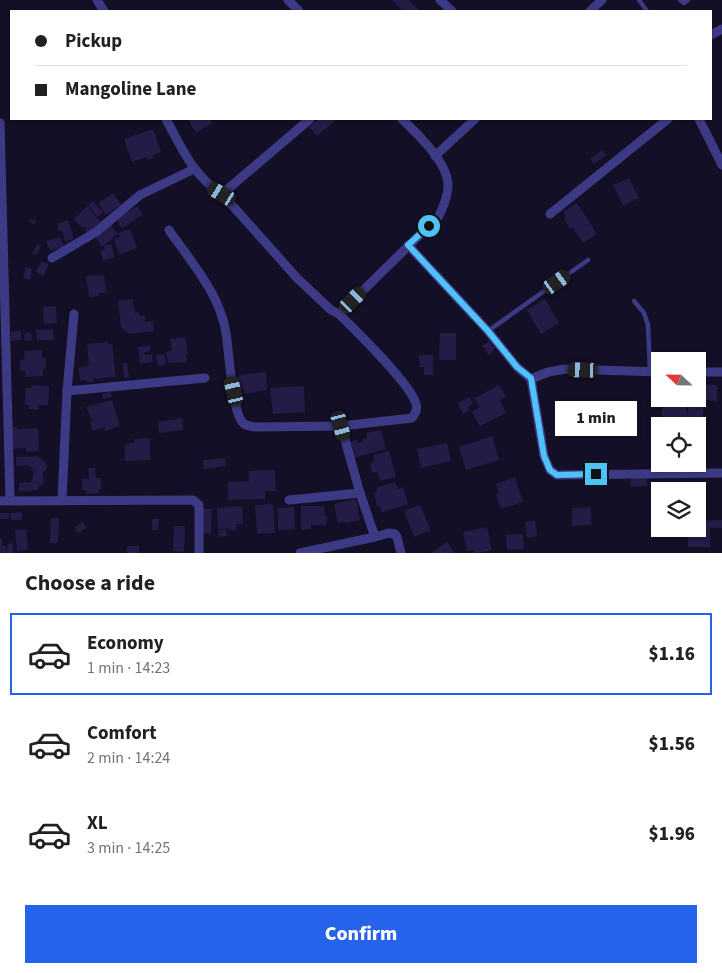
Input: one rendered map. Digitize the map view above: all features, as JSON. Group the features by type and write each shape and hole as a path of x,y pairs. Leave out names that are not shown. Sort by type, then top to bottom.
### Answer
{"street":[{"path":"288,0 297,10"},
{"path":"440,0 451,10"},
{"path":"591,10 602,0"},
{"path":"167,120 194,169 210,187 222,194 297,278 331,310 339,314 397,375 416,404 416,412 412,418 341,426 254,427 244,424 240,419 230,377 226,335 221,310 203,278 169,230"},
{"path":"222,194 309,120"},
{"path":"339,314 439,216 446,200 448,186 445,170 426,142 403,120"},
{"path":"435,156 473,120"},
{"path":"550,214 667,120"},
{"path":"700,120 722,165"},
{"path":"0,123 5,501 193,500 199,505 199,553"},
{"path":"52,258 96,232 140,195 194,169"},
{"path":"408,245 488,331 517,367 531,378 544,456 550,470 557,475 722,473"},
{"path":"62,500 67,391 74,314"},
{"path":"531,378 548,372 566,369 650,372"},
{"path":"706,372 722,372"},
{"path":"67,391 205,378"},
{"path":"341,426 375,537"},
{"path":"288,500 360,493"},
{"path":"300,553 389,533 395,534 397,537 401,553"}],"lane":[{"path":"639,0 647,10"},
{"path":"680,0 684,3 688,0"},
{"path":"488,331 588,260"},
{"path":"634,301 644,313 648,325 650,372"}],"building":[{"path":"392,0 408,0 419,10 402,10"},
{"path":"188,120 210,120 212,123 196,133"},
{"path":"318,120 336,120 317,136 309,127"},
{"path":"153,129 161,152 153,155 154,158 148,160 146,157 132,162 124,139"},
{"path":"602,150 606,155 594,164 590,159"},
{"path":"629,178 639,198 623,206 613,185"},
{"path":"113,193 121,205 106,215 98,203"},
{"path":"93,201 103,212 98,217 88,206"},
{"path":"577,203 597,234 583,243 573,228 570,229 564,219 566,217 563,212"},
{"path":"87,206 101,222 88,234 84,226 82,228 74,219"},
{"path":"137,206 143,215 122,228 116,219"},
{"path":"30,219 36,220 35,224 30,223"},
{"path":"68,220 74,239 65,242 62,231 59,232 57,224"},
{"path":"111,225 118,234 102,247 95,237"},
{"path":"130,229 137,248 119,255 114,239 120,237 118,233"},
{"path":"61,237 64,247 50,251 46,241"},
{"path":"38,244 41,246 36,255 32,253"},
{"path":"111,244 115,257 103,261 100,251 105,249 104,246"},
{"path":"41,261 49,264 43,276 36,272"},
{"path":"26,267 32,269 30,280 23,278"},
{"path":"104,275 106,293 99,293 99,296 89,297 86,276"},
{"path":"133,299 135,313 139,312 140,316 145,316 145,322 153,321 154,331 129,334 121,328 118,301"},
{"path":"545,299 559,323 541,334 527,310"},
{"path":"56,306 57,323 44,324 43,307"},
{"path":"53,329 54,340 37,340 36,330"},
{"path":"11,331 21,331 21,340 11,341"},
{"path":"28,333 32,337 28,341 24,337"},
{"path":"440,333 456,333 456,360 439,360"},
{"path":"185,337 188,354 186,354 187,362 168,363 166,352 172,351 170,339"},
{"path":"489,341 495,350 489,355 482,346"},
{"path":"108,342 108,344 112,344 116,377 93,379 93,382 87,383 86,380 80,380 78,368 89,366 87,344"},
{"path":"150,346 150,351 145,352 145,355 152,354 153,362 140,364 138,347"},
{"path":"42,350 42,358 46,358 46,369 43,369 43,376 25,377 25,370 20,371 20,360 25,359 24,351"},
{"path":"164,354 166,364 158,366 156,355"},
{"path":"419,355 433,355 433,375 424,375 424,367 420,367"},
{"path":"123,363 127,363 129,378 124,378"},
{"path":"266,372 267,390 244,394 244,389 239,390 238,375"},
{"path":"706,384 717,385 717,401 706,400"},
{"path":"32,385 49,386 48,405 38,405 38,410 29,409 29,405 25,405 26,388 32,388"},
{"path":"499,385 506,397 500,400 506,413 480,426 472,412 480,407 475,398"},
{"path":"304,386 305,412 273,414 270,388"},
{"path":"111,392 112,397 103,399 102,394"},
{"path":"470,397 473,404 468,407 470,410 463,414 458,403"},
{"path":"112,400 120,426 105,431 104,427 93,431 90,421 92,421 86,407"},
{"path":"662,408 686,408 687,417 662,417"},
{"path":"688,408 704,408 703,417 687,417"},
{"path":"182,418 183,430 159,433 158,422"},
{"path":"11,427 17,427 17,429 38,428 39,451 26,452 26,448 13,449"},
{"path":"381,430 386,449 353,458 349,442 357,440 358,443 363,442 362,439 367,438 366,433"},
{"path":"492,436 499,460 466,470 459,447"},
{"path":"150,438 150,460 125,461 125,444 134,443 134,439"},
{"path":"447,443 451,461 421,468 417,449"},
{"path":"389,451 396,477 380,481 377,472 372,473 370,463 375,462 373,455"},
{"path":"37,456 47,466 43,472 44,484 38,487 37,490 19,492 19,483 31,482 34,474 32,468 28,465 16,466 16,457"},
{"path":"225,458 226,466 204,469 203,460"},
{"path":"88,468 95,468 96,478 101,478 99,493 86,494 86,490 82,490 82,479 89,479"},
{"path":"275,470 276,491 265,491 265,499 228,500 228,482 249,481 249,471"},
{"path":"515,477 523,502 501,509 496,494 499,493 496,484"},
{"path":"647,477 647,486 631,487 631,478"},
{"path":"395,482 398,489 403,487 408,504 382,512 380,506 377,506 374,493 377,492 376,488"},
{"path":"356,499 360,520 338,523 334,504"},
{"path":"273,504 275,533 257,534 255,505"},
{"path":"420,505 431,530 414,537 404,511"},
{"path":"242,506 243,524 236,524 236,530 227,530 231,528 218,529 217,508"},
{"path":"301,506 324,506 325,516 328,516 326,525 311,525 311,529 301,530"},
{"path":"294,507 295,529 278,530 278,508"},
{"path":"591,507 591,525 572,526 572,508"},
{"path":"201,509 212,509 211,534 201,533"},
{"path":"22,512 22,520 11,520 10,513"},
{"path":"0,513 9,513 9,519 0,519"},
{"path":"51,518 59,518 58,543 50,543"},
{"path":"152,519 159,519 158,530 152,530"},
{"path":"535,520 537,536 527,538 525,522"},
{"path":"722,520 722,528 710,528 710,547 688,547 688,537 706,537 706,521"},
{"path":"83,522 86,528 78,533 75,527"},
{"path":"174,526 185,526 184,552 173,551"},
{"path":"487,527 492,550 479,553 474,553 474,550 467,551 463,532"},
{"path":"26,529 28,550 17,551 15,530"},
{"path":"226,529 227,536 219,537 218,530"},
{"path":"523,534 524,549 507,550 506,535"},
{"path":"0,538 2,538 3,546 6,546 6,553 0,553"},
{"path":"447,542 453,553 431,553"},
{"path":"13,543 13,553 7,553 7,544"},
{"path":"127,546 139,546 139,553 127,553"}],"route":[{"path":"429,226 408,245 488,331 517,367 531,378 544,456 550,470 557,475 596,474"}]}
